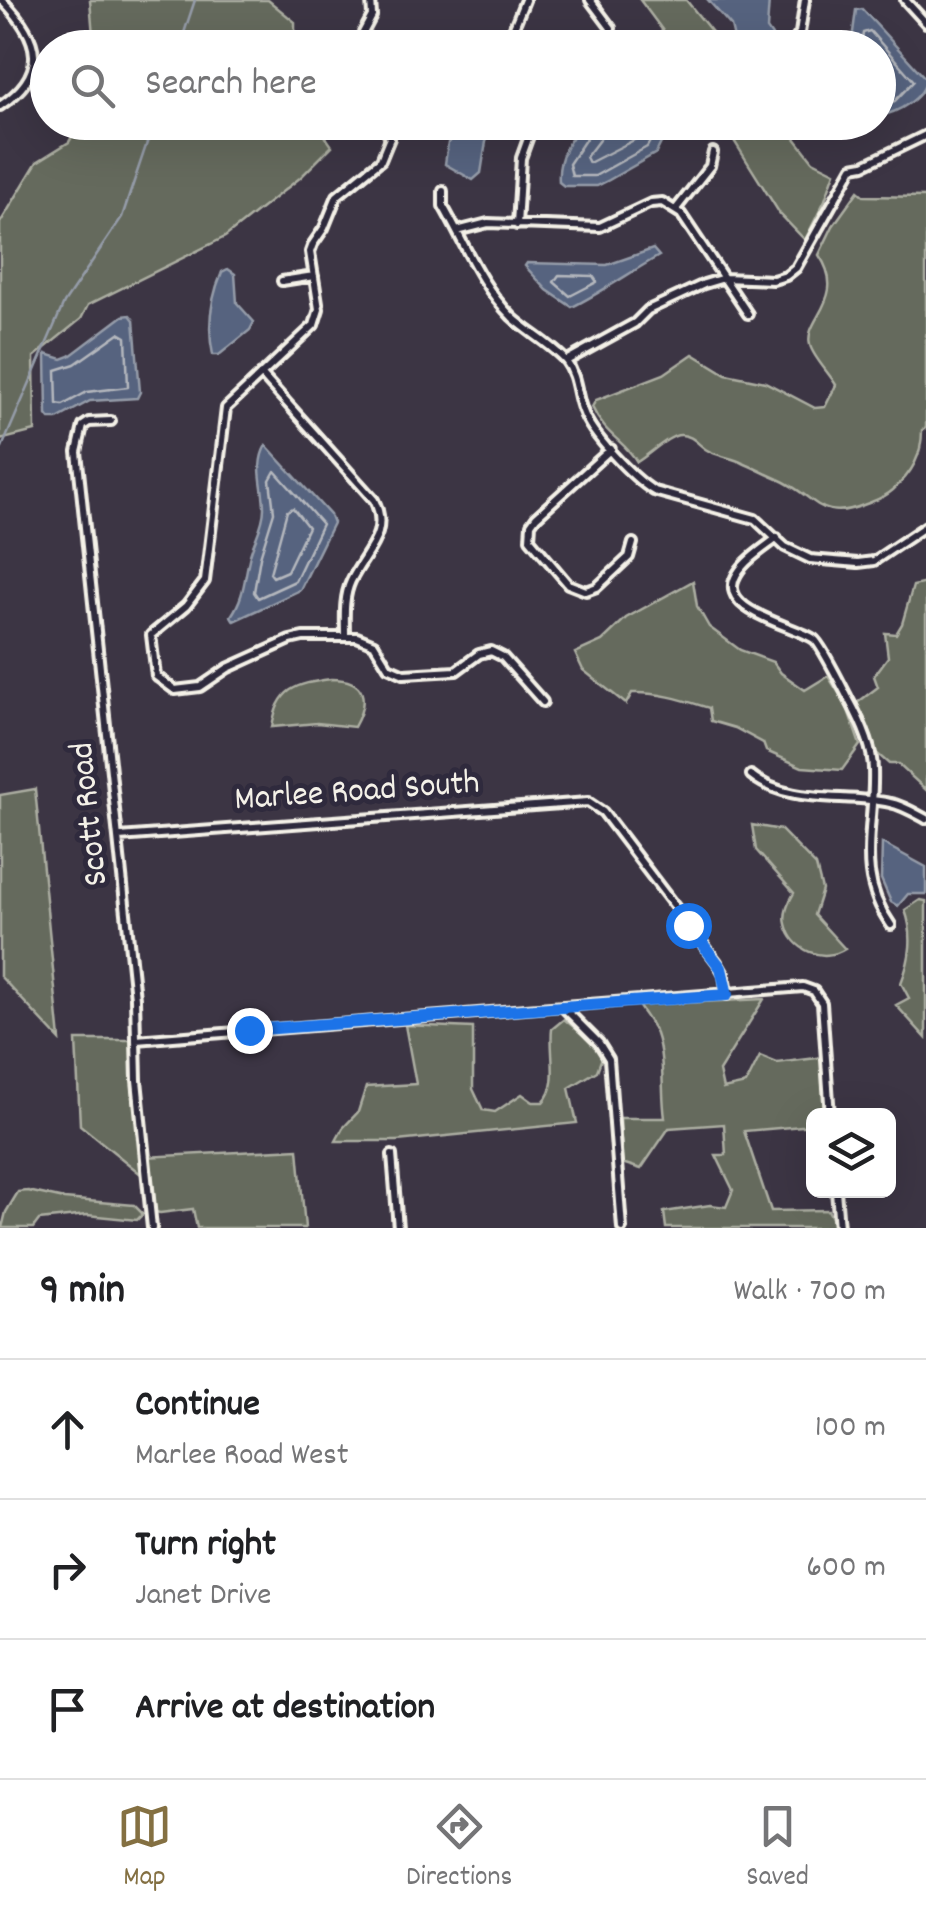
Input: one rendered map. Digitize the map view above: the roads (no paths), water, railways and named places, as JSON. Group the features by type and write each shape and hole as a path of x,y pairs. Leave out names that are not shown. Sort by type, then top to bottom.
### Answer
{"street":[{"path":"2,0 30,44"},
{"path":"365,30 372,16 371,0"},
{"path":"513,30 525,0"},
{"path":"590,0 610,30"},
{"path":"800,30 805,0"},
{"path":"905,0 926,23"},
{"path":"0,106 24,89 30,75"},
{"path":"566,361 634,324 648,310 724,278 773,280 786,276 796,268 854,167 926,135"},
{"path":"389,140 381,160 337,196 310,252 319,309 314,325 226,408 205,581 186,606 151,635 156,676 175,690 200,687 228,668 290,640 345,637 368,640 388,668 404,674 456,671 490,651 502,657 543,702"},
{"path":"517,225 521,158 528,140"},
{"path":"676,208 710,166 713,152"},
{"path":"443,191 444,206 493,294 512,316 566,361 575,376 582,410 590,426 641,483 654,491 756,519 784,546 810,558 858,563 888,554 926,526"},
{"path":"457,231 488,223 600,227 651,203 662,202 676,208 748,314"},
{"path":"282,281 314,276"},
{"path":"261,374 374,500 380,512 380,533 350,582 345,602 345,637"},
{"name":"Scott Road","path":"111,421 83,426 77,452 118,836 152,1228"},
{"path":"611,449 536,517 530,539 568,584 586,591 597,587 629,556 633,543"},
{"path":"777,538 739,569 734,578 736,598 752,612 814,638 822,646 830,669 852,705 871,753 870,883 877,906 890,925"},
{"path":"751,775 764,786 814,797 895,803 926,820"},
{"name":"Marlee Road South","path":"118,836 580,801 598,806 717,962 726,981 727,995"},
{"path":"136,1040 801,987 816,993 822,1003 829,1108"},
{"path":"563,1007 604,1048 609,1059 622,1228"},
{"path":"392,1155 398,1228"},
{"path":"837,1198 839,1228"}],"water":[{"path":"708,0 769,0 768,30 732,30"},
{"path":"862,9 881,30 853,30 856,10"},
{"path":"896,46 926,79 921,92 896,111"},
{"path":"486,140 481,173 473,180 445,164 448,143"},
{"path":"662,140 656,153 597,186 564,186 559,182 562,157 569,142"},
{"path":"653,249 659,256 572,307 547,290 525,266 607,265"},
{"path":"228,269 235,274 237,303 254,322 250,330 219,355 213,355 213,302 222,272"},
{"path":"130,315 134,320 140,392 137,398 90,401 50,419 46,354 62,359 70,356 123,316"},
{"path":"266,445 333,523 300,590 234,621 231,616 242,594 264,514 260,468"},
{"path":"882,843 926,867 926,894 908,894 898,906 891,902 881,879"}],"waterway":[{"path":"185,30 195,0"},
{"path":"0,452 64,303 122,217 148,140"}]}
